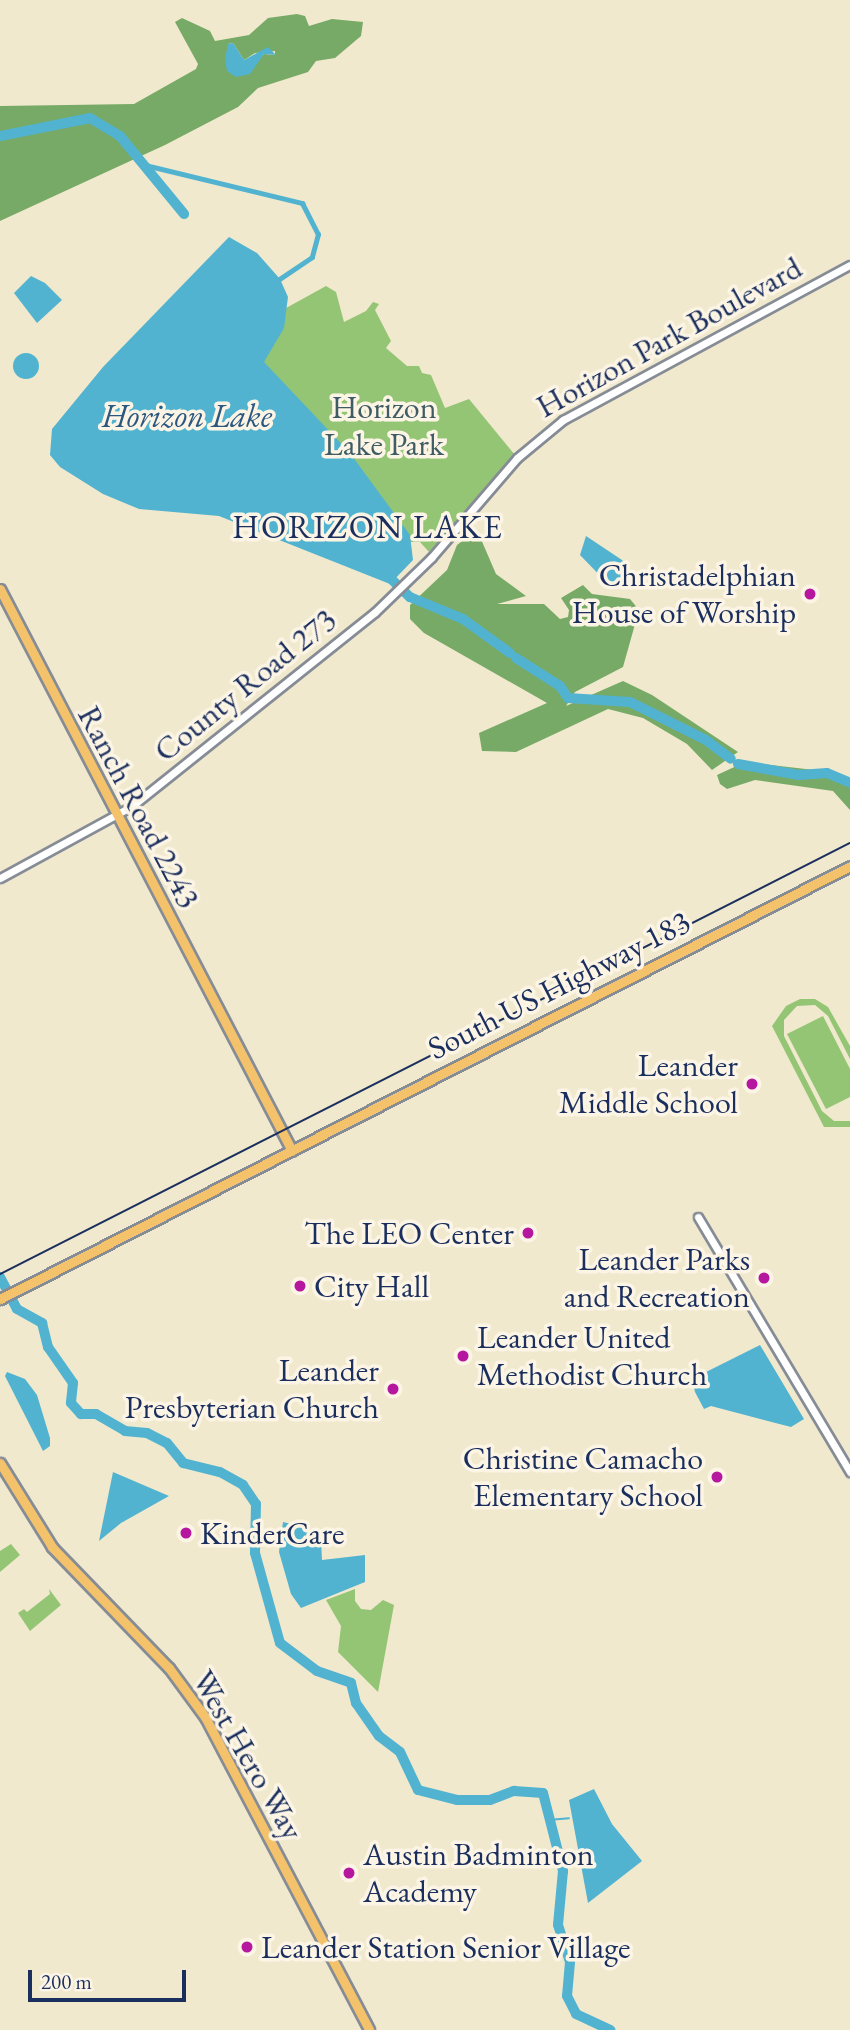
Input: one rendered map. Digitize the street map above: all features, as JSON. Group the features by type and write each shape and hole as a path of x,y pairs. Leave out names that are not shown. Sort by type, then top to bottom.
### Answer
{"main road":[{"name":"Ranch Road 2243","path":"0,589 115,817 292,1151"},
{"name":"South US Highway 183","path":"0,1299 850,866"},
{"name":"West Hero Way","path":"0,1463 52,1547 169,1668 205,1717 369,2030"}],"street":[{"name":"Horizon Park Boulevard","path":"406,584 517,458 563,419 850,265"},
{"name":"County Road 273","path":"0,878 115,817 406,584"},
{"path":"698,1217 850,1472"}],"green space":[{"path":"297,14 305,16 309,26 332,19 363,22 361,36 335,58 316,61 308,72 258,88 238,107 165,145 0,221 0,106 134,104 196,69 198,64 175,22 182,18 210,31 215,41 249,35 268,18","holes":["233,43 244,60 255,53 275,51 275,55 264,54 258,60 227,71 228,44"]},
{"name":"Horizon Lake Park","path":"326,286 336,292 344,322 366,311 373,302 379,304 375,310 391,341 386,348 407,366 419,366 422,373 431,375 445,408 469,399 515,455 429,552 420,542 404,542 251,365 277,313"},
{"path":"477,530 496,574 526,596 497,604 544,604 560,619 568,617 569,610 561,598 583,585 592,594 630,599 639,610 623,667 575,692 566,706 623,681 652,695 738,752 712,770 687,744 643,718 608,709 516,752 482,751 479,733 547,703 424,633 410,619 410,605 447,570 457,545"},
{"path":"745,762 832,772 850,778 850,810 833,791 755,780 727,789 720,784 717,775"},
{"path":"800,999 815,999 828,1007 850,1046 850,1059 828,1016 815,1005 797,1006 784,1020 784,1036 822,1111 834,1121 850,1121 850,1127 824,1127 772,1026 786,1006"},
{"path":"823,1016 850,1069 850,1097 826,1109 787,1034"},
{"path":"11,1544 20,1555 0,1572 0,1551"},
{"path":"49,1589 61,1605 30,1631 18,1613 24,1609 27,1612 50,1594"},
{"path":"355,1589 355,1601 361,1609 371,1610 383,1600 394,1605 378,1692 338,1652 341,1626 326,1600"}],"water":[{"path":"233,43 244,60 268,47 276,55 264,54 250,74 236,77 227,71 225,59 228,44"},
{"name":"Horizon Lake","path":"229,237 257,253 280,279 288,297 284,328 264,362 350,453 410,535 413,560 390,584 219,516 139,509 103,494 60,467 50,455 52,429 103,367"},
{"path":"31,276 45,283 62,300 37,323 14,293"},
{"path":"26,353 35,357 39,366 35,375 26,379 17,375 13,366 17,357"},
{"path":"586,536 622,560 633,578 611,587 580,555"},
{"path":"760,1345 804,1419 791,1427 711,1406 704,1409 695,1392 692,1379"},
{"path":"7,1372 25,1379 37,1395 50,1438 50,1446 43,1451 5,1376"},
{"path":"113,1472 169,1496 121,1523 99,1541"},
{"path":"283,1522 304,1527 321,1540 322,1560 365,1555 365,1582 301,1608 291,1594 279,1552"},
{"path":"594,1789 612,1824 642,1861 588,1903 569,1800"}],"waterway":[{"path":"0,136 90,118 120,136 184,214"},
{"path":"145,165 302,203 318,234 312,257 275,282"},
{"path":"385,573 410,597 463,619 510,653"},
{"path":"516,658 560,686 568,698 630,702 706,740 731,759"},
{"path":"738,764 799,775 827,773 850,783"},
{"path":"0,1277 17,1309 42,1323 48,1347 73,1383 71,1403 81,1414 96,1414 125,1431 147,1433 167,1443 183,1463 220,1472 243,1485 256,1504 255,1553 280,1643 317,1671 351,1683 356,1703 379,1736 400,1752 418,1790 457,1800 490,1800 514,1791 543,1793 563,1871 558,1925 570,1962 567,1996 576,2014 610,2030"},
{"path":"255,1531 261,1531"},
{"path":"548,1820 569,1818"}],"railway":[{"path":"0,1274 850,843"}],"place":[{"name":"Christadelphian House of Worship","path":"810,594"},
{"name":"Leander Middle School","path":"752,1084"},
{"name":"The LEO Center","path":"528,1233"},
{"name":"Leander Parks and Recreation","path":"764,1278"},
{"name":"City Hall","path":"300,1286"},
{"name":"Leander United Methodist Church","path":"463,1356"},
{"name":"Leander Presbyterian Church","path":"393,1389"},
{"name":"Christine Camacho Elementary School","path":"717,1477"},
{"name":"KinderCare","path":"186,1533"},
{"name":"Austin Badminton Academy","path":"349,1873"},
{"name":"Leander Station Senior Village","path":"247,1947"}],"district":[{"name":"HORIZON LAKE","path":"368,527"}]}
